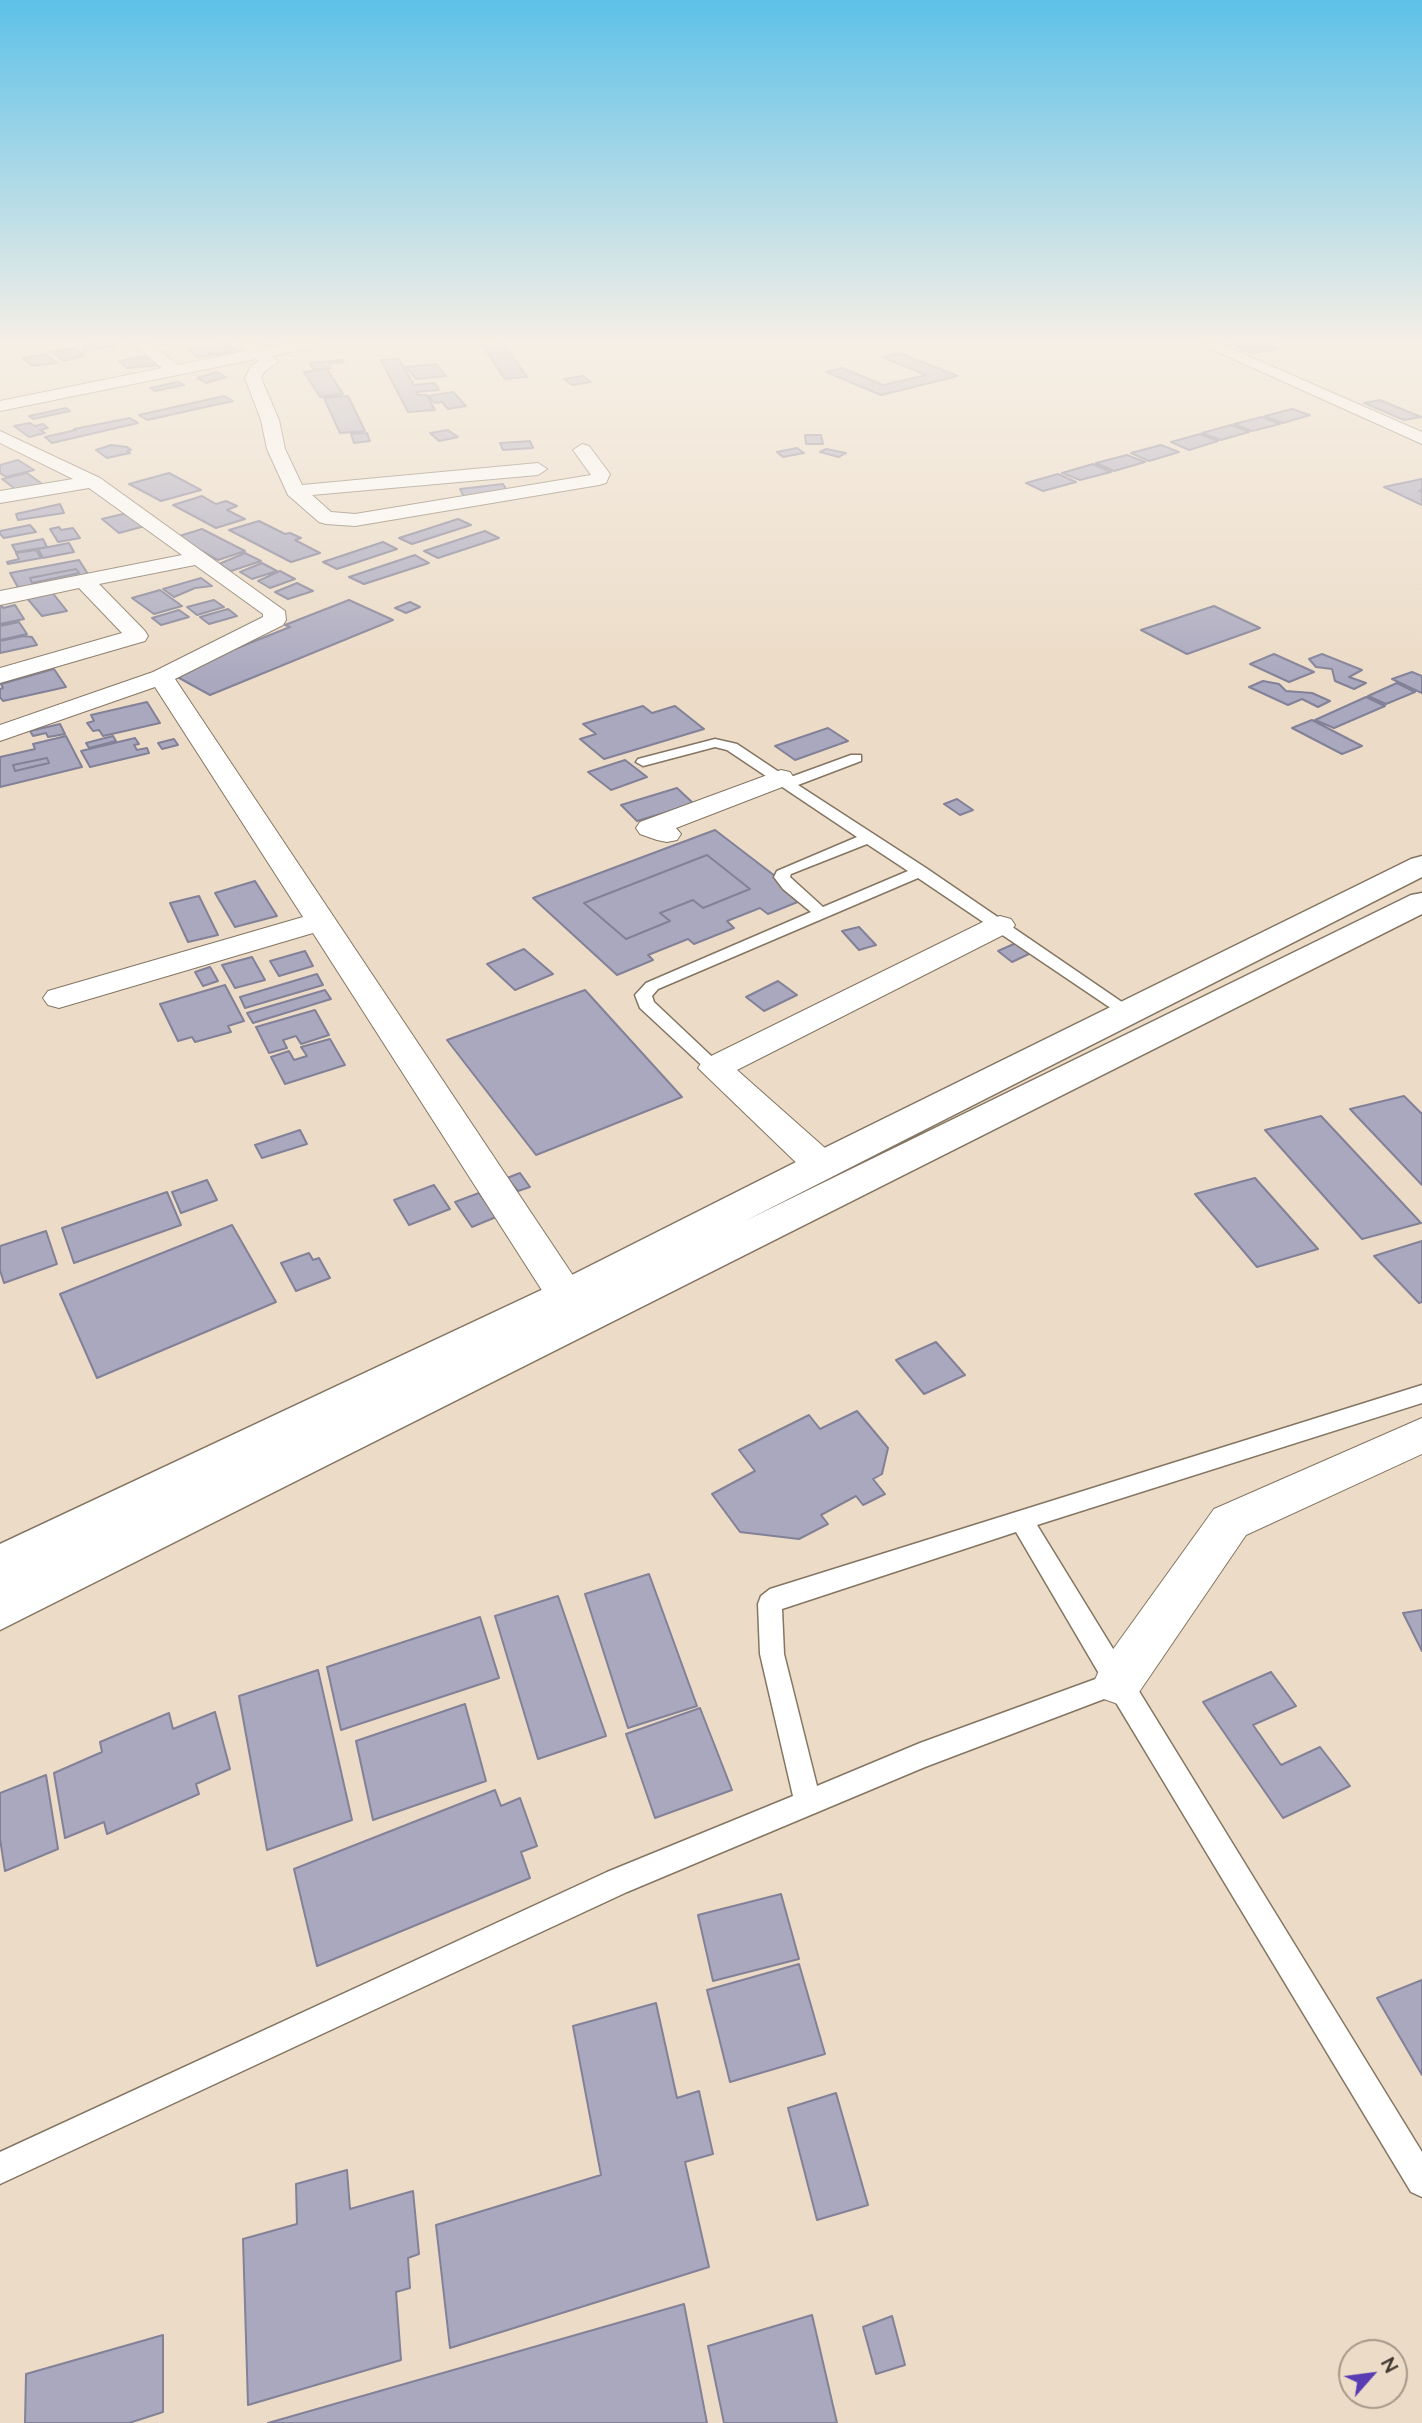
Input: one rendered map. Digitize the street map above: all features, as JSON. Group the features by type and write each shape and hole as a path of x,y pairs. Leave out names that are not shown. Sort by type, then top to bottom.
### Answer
{"main road":[{"path":"0,1567 566,1296 821,1165 1422,865"},
{"path":"0,1608 1422,902"}],"street":[{"path":"0,733 161,677 275,620 274,611 93,482 43,457"},
{"path":"280,457 295,491 326,518 355,520 595,482 602,477 589,457"},
{"path":"295,491 588,457"},
{"path":"0,497 93,482"},
{"path":"0,598 198,558"},
{"path":"0,676 137,636 84,581"},
{"path":"161,677 566,1296"},
{"path":"667,834 650,828 785,780"},
{"path":"59,998 320,921"},
{"path":"821,1165 715,1068 1000,925"},
{"path":"1118,1682 1230,1522 1422,1435"}],"lane":[{"path":"643,762 715,743 733,747 1127,1011"},
{"path":"785,780 856,758"},
{"path":"820,912 788,886 782,877 784,871 868,838"},
{"path":"715,1068 646,1004 643,995 652,986 921,871"},
{"path":"808,1802 772,1654 770,1604 779,1597 1422,1394"},
{"path":"1021,1520 1422,2180"},
{"path":"0,2168 617,1882 808,1802 1118,1682"}],"building":[{"path":"1119,457 1132,457 1145,462 1114,471 1096,463"},
{"path":"1140,457 1162,457 1149,461"},
{"path":"18,460 34,470 6,477 0,473 0,465"},
{"path":"1093,464 1111,472 1080,480 1062,473"},
{"path":"27,473 45,486 19,492 2,479"},
{"path":"169,473 201,490 161,501 129,484"},
{"path":"1058,474 1076,482 1043,491 1026,483"},
{"path":"1422,479 1422,490 1419,491 1422,492 1422,505 1384,487"},
{"path":"503,484 508,492 464,497 460,489"},
{"path":"202,496 216,504 226,501 237,506 227,510 245,519 216,528 173,505"},
{"path":"60,504 64,513 18,520 16,514"},
{"path":"127,513 145,526 119,533 102,519"},
{"path":"458,519 471,525 412,544 399,538"},
{"path":"259,521 285,534 290,533 301,538 295,540 320,553 291,562 229,530"},
{"path":"30,525 36,532 4,538 0,534 0,531"},
{"path":"59,527 61,530 73,528 80,538 58,542 50,529"},
{"path":"202,529 245,551 218,560 176,537"},
{"path":"485,531 499,538 438,558 424,551"},
{"path":"43,539 47,547 16,552 12,545"},
{"path":"383,542 397,549 337,569 323,562"},
{"path":"69,543 74,552 43,558 38,549"},
{"path":"36,550 41,558 8,564 7,562 19,559 16,553"},
{"path":"245,553 261,561 231,571 219,564"},
{"path":"415,555 429,563 364,584 349,577"},
{"path":"79,560 90,577 20,591 10,573","holes":["76,569 79,573 32,583 30,578"]},
{"path":"262,563 277,571 252,579 240,572"},
{"path":"76,569 79,573 32,583 30,578"},
{"path":"280,571 295,579 270,588 258,581"},
{"path":"201,578 212,586 195,588 174,597 163,589"},
{"path":"297,583 313,591 288,599 275,592"},
{"path":"160,590 182,606 154,614 132,598"},
{"path":"51,591 67,611 42,616 26,597"},
{"path":"214,600 224,607 197,615 187,607"},
{"path":"349,600 393,620 210,695 172,674 290,627 285,625"},
{"path":"410,602 420,607 406,613 395,608"},
{"path":"0,603 3,608 15,605 24,619 0,624"},
{"path":"1214,606 1260,628 1187,654 1141,630"},
{"path":"228,609 237,616 209,624 200,617"},
{"path":"179,610 189,617 161,625 152,618"},
{"path":"19,622 27,634 0,640 0,626"},
{"path":"32,637 37,645 0,653 0,641"},
{"path":"1274,654 1314,672 1289,682 1250,664"},
{"path":"1322,654 1362,670 1349,677 1366,683 1354,689 1335,681 1332,669 1316,667 1309,659"},
{"path":"54,669 66,687 3,701 0,697 0,689 3,688 1,684"},
{"path":"1412,672 1422,676 1422,693 1392,679"},
{"path":"1263,681 1279,684 1286,691 1312,693 1330,701 1318,707 1302,699 1288,705 1249,687"},
{"path":"1397,683 1415,692 1386,704 1368,696"},
{"path":"1366,697 1385,706 1334,728 1315,720"},
{"path":"147,702 160,723 103,736 99,730 93,731 87,723 94,721 91,715"},
{"path":"643,706 652,713 675,706 704,729 604,759 580,739 596,734 583,724"},
{"path":"1312,720 1362,746 1342,754 1292,728"},
{"path":"60,724 65,734 48,737 46,733 33,736 30,731"},
{"path":"828,728 848,741 795,760 775,746"},
{"path":"66,736 82,767 0,787 0,757 35,749 33,744","holes":["47,758 49,763 15,771 13,765"]},
{"path":"113,736 116,741 89,748 86,743"},
{"path":"135,738 139,744 134,745 137,750 147,748 149,753 90,767 81,751"},
{"path":"174,739 178,745 162,749 158,743"},
{"path":"47,758 49,763 15,771 13,765"},
{"path":"625,760 647,777 611,790 588,772"},
{"path":"677,788 694,804 637,821 621,805"},
{"path":"957,799 973,810 960,815 944,804"},
{"path":"715,830 805,899 768,914 760,908 727,921 734,928 694,944 688,939 648,955 653,960 617,975 533,898","holes":["707,855 750,889 703,908 693,900 660,913 670,921 626,939 584,903"]},
{"path":"707,855 750,889 703,908 693,900 660,913 670,921 626,939 584,903"},
{"path":"255,881 277,916 235,927 215,893"},
{"path":"199,896 218,935 188,942 170,903"},
{"path":"859,927 876,945 859,950 842,931"},
{"path":"1016,943 1031,953 1012,962 998,951"},
{"path":"524,949 553,974 515,990 487,964"},
{"path":"305,951 313,966 279,976 270,961"},
{"path":"252,957 265,980 235,988 222,965"},
{"path":"210,967 218,981 203,986 195,972"},
{"path":"317,974 323,985 245,1008 240,997"},
{"path":"778,981 797,995 764,1011 746,997"},
{"path":"225,985 244,1021 228,1026 231,1032 195,1042 192,1037 178,1041 160,1004"},
{"path":"325,990 331,999 253,1023 247,1013"},
{"path":"585,990 682,1097 536,1155 447,1040"},
{"path":"315,1010 329,1035 301,1044 296,1036 283,1040 287,1048 269,1053 256,1027"},
{"path":"330,1039 345,1065 285,1084 271,1057 289,1051 294,1060 307,1056 301,1047"},
{"path":"1404,1096 1422,1114 1422,1185 1350,1109"},
{"path":"1321,1116 1421,1223 1362,1239 1265,1130"},
{"path":"300,1130 307,1144 262,1158 255,1145"},
{"path":"520,1173 530,1187 518,1191 507,1178"},
{"path":"1255,1178 1318,1249 1257,1267 1195,1194"},
{"path":"207,1180 217,1200 181,1213 172,1192"},
{"path":"434,1185 450,1209 409,1225 394,1200"},
{"path":"167,1192 181,1225 74,1263 62,1228"},
{"path":"479,1193 496,1217 472,1227 455,1202"},
{"path":"232,1225 276,1302 97,1378 60,1294"},
{"path":"46,1231 57,1264 4,1283 0,1270 0,1246"},
{"path":"1422,1241 1422,1302 1419,1303 1374,1256"},
{"path":"309,1253 313,1260 319,1258 330,1278 296,1291 281,1263"},
{"path":"936,1342 965,1375 924,1394 896,1360"},
{"path":"857,1411 888,1448 882,1474 873,1479 885,1494 863,1505 856,1496 821,1515 828,1524 799,1539 740,1532 712,1494 755,1471 739,1450 809,1415 820,1429"},
{"path":"649,1574 697,1706 628,1728 585,1594"},
{"path":"558,1596 606,1736 538,1759 495,1616"},
{"path":"1422,1610 1422,1651 1403,1613"},
{"path":"480,1617 499,1678 341,1730 327,1667"},
{"path":"318,1670 352,1820 267,1850 239,1696"},
{"path":"1271,1672 1296,1706 1253,1725 1281,1765 1320,1747 1350,1786 1283,1818 1203,1702"},
{"path":"465,1704 486,1781 373,1820 356,1741"},
{"path":"700,1708 732,1790 655,1818 626,1734"},
{"path":"215,1712 230,1769 196,1784 199,1794 107,1834 104,1822 65,1838 54,1773 102,1752 100,1742 169,1713 173,1729"},
{"path":"46,1775 58,1849 5,1871 0,1839 0,1793"},
{"path":"495,1790 501,1806 520,1798 537,1846 521,1852 530,1878 317,1966 294,1869"},
{"path":"781,1894 799,1959 713,1981 698,1915"},
{"path":"799,1964 825,2054 730,2082 707,1990"},
{"path":"1422,1980 1422,2075 1377,1998"},
{"path":"656,2003 677,2098 699,2091 713,2154 685,2162 709,2267 450,2348 436,2225 601,2175 573,2026"},
{"path":"836,2093 868,2205 817,2220 788,2108"},
{"path":"347,2170 350,2209 413,2191 419,2254 408,2258 410,2288 396,2292 401,2360 248,2405 243,2239 297,2224 296,2184"},
{"path":"684,2304 707,2423 268,2423"},
{"path":"812,2315 837,2423 724,2423 708,2346"},
{"path":"892,2316 905,2365 876,2374 863,2327"},
{"path":"163,2335 163,2412 129,2423 25,2423 26,2374"}]}
